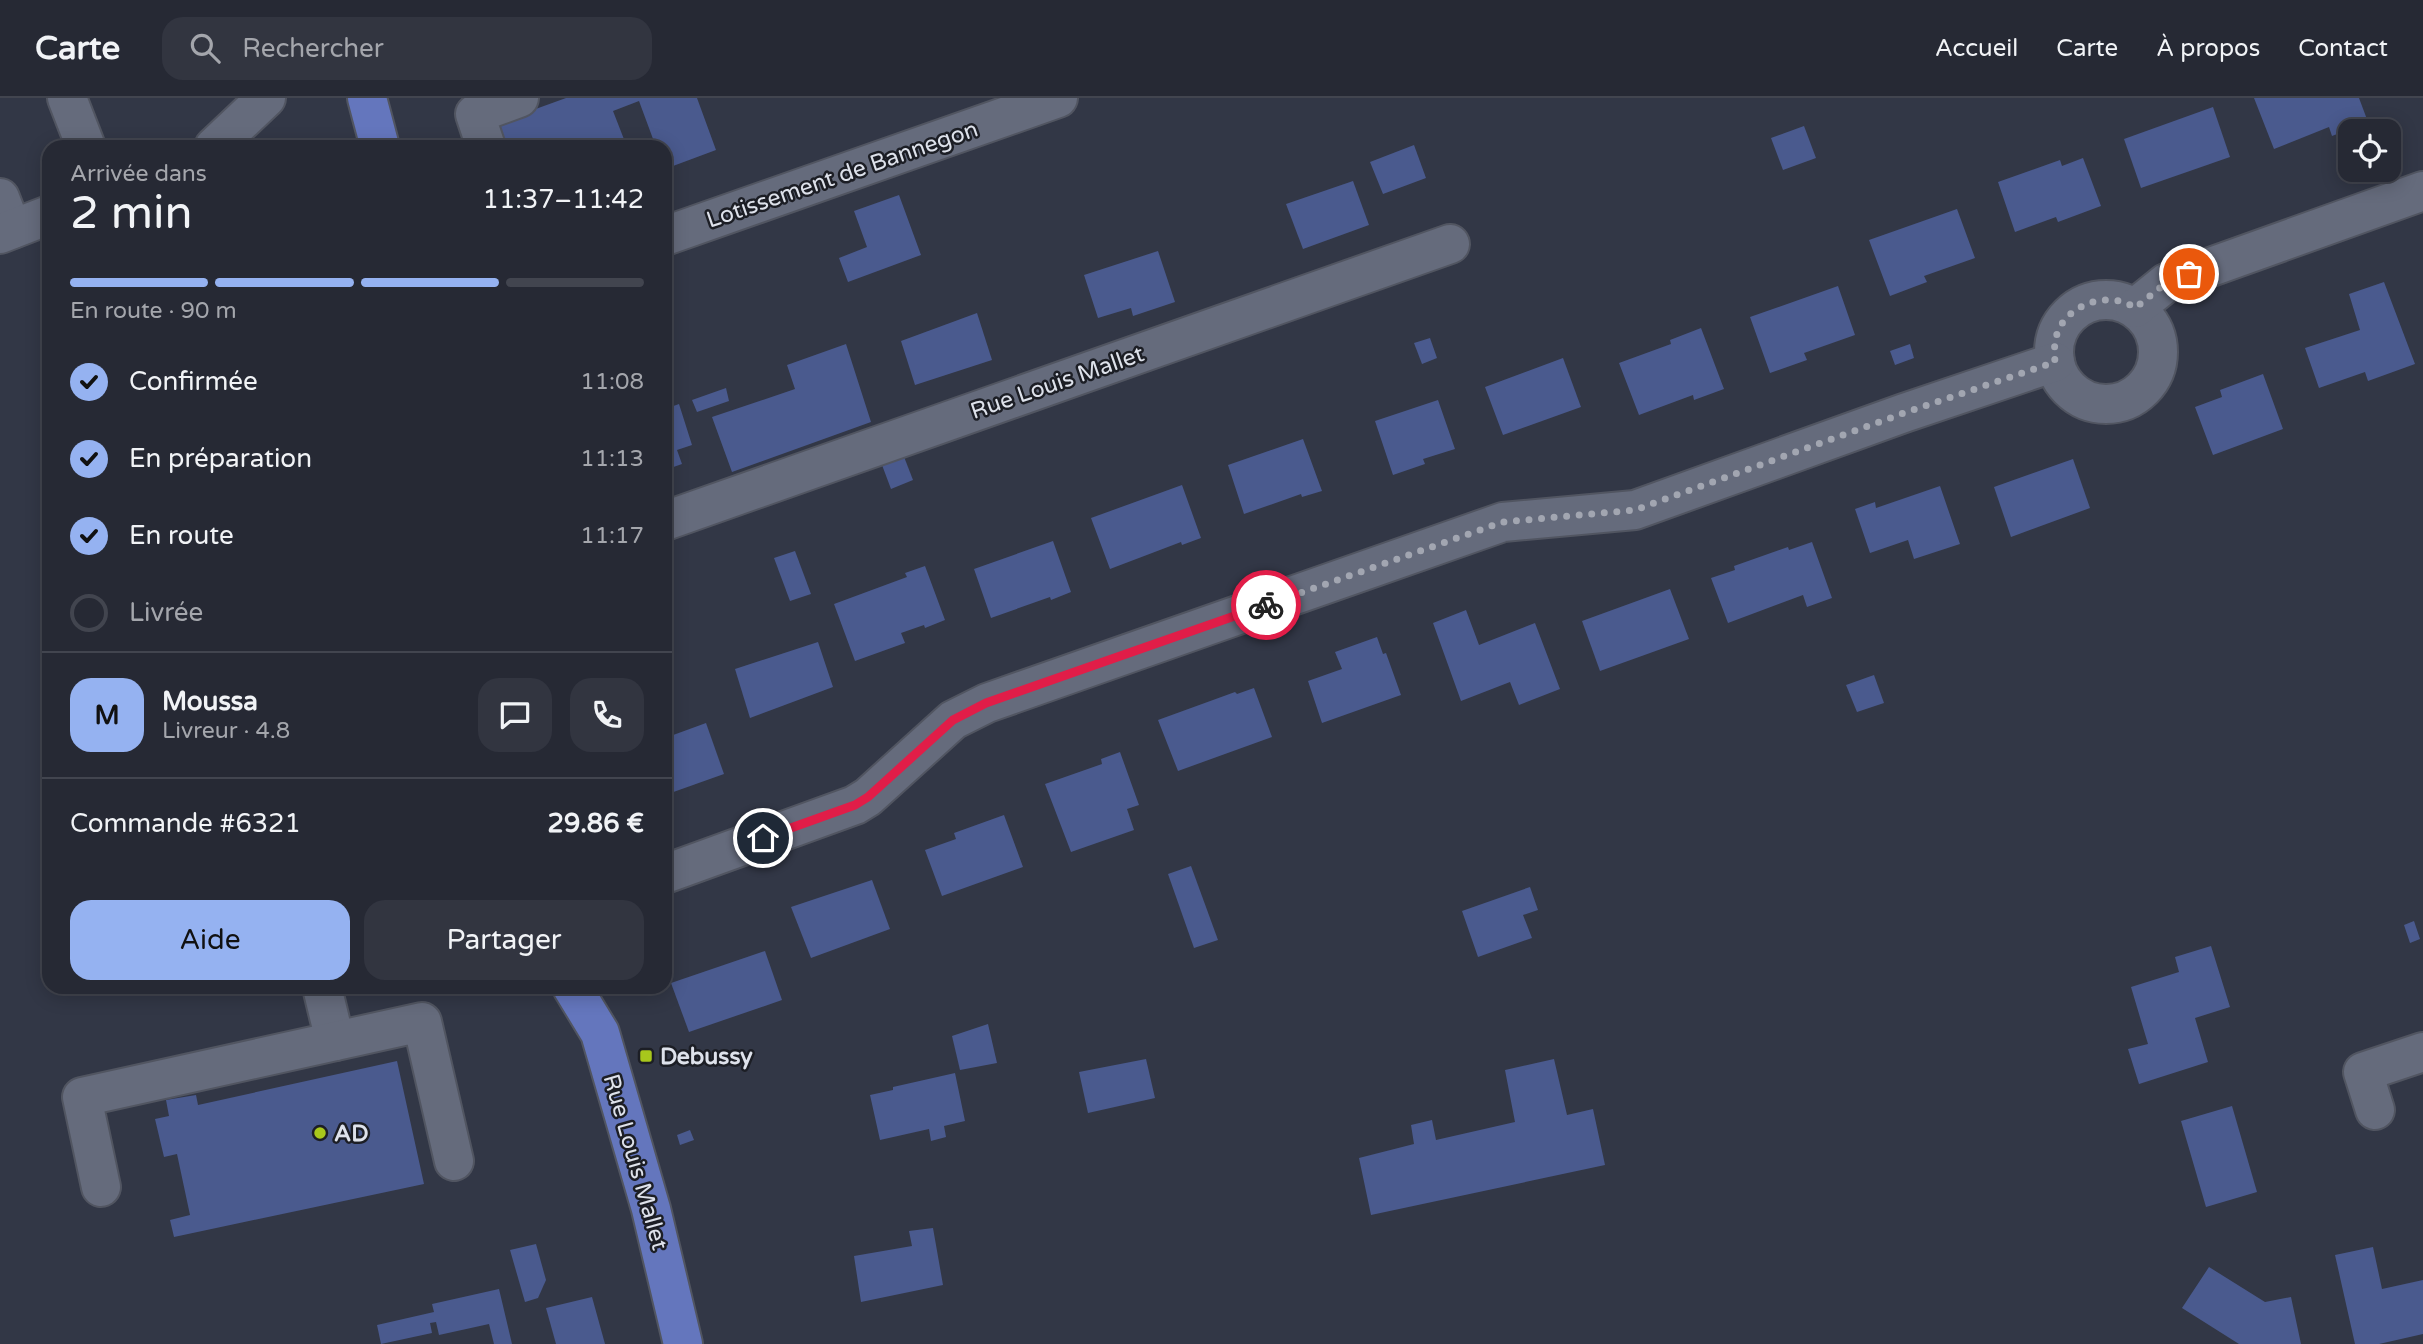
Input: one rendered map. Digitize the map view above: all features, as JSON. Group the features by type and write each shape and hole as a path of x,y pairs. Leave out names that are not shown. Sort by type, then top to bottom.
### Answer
{"main road":[{"path":"368,98 378,140"},
{"name":"Rue Louis Mallet","path":"576,994 600,1033 651,1209 683,1344"}],"street":[{"path":"67,98 83,140"},
{"path":"484,140 475,114 519,98"},
{"name":"Lotissement de Bannegon","path":"672,234 1058,98"},
{"path":"222,140 272,99"},
{"path":"2135,308 2166,283 2423,191"},
{"path":"4,220 42,216"},
{"name":"Rue Louis Mallet","path":"672,519 1450,244"},
{"path":"2105,299 2127,303 2148,318 2158,342 2154,369 2145,390 2126,402 2100,405 2081,399 2067,387 2055,362 2054,347 2059,329 2073,311 2105,299"},
{"path":"672,871 855,805 868,797 953,720 986,703 1503,522 1635,510 2055,362"},
{"path":"324,994 335,1041"},
{"path":"101,1187 82,1097 422,1022 454,1161"},
{"path":"2375,1110 2363,1072 2423,1052"}],"building":[{"path":"566,98 697,98 716,150 672,166 672,140 653,140 639,101 613,111 624,140 503,140 497,123"},
{"path":"2254,98 2359,98 2367,119 2338,119 2338,134 2332,136 2329,127 2274,149"},
{"path":"2213,107 2230,157 2141,188 2124,139"},
{"path":"1804,126 1816,158 1783,170 1771,138"},
{"path":"1414,145 1426,178 1383,194 1370,162"},
{"path":"2083,158 2101,206 2058,222 2056,217 2015,232 1998,182 2060,160 2062,166"},
{"path":"1353,181 1369,225 1303,249 1286,204"},
{"path":"899,195 921,255 848,282 839,258 867,247 854,211"},
{"path":"1957,209 1975,258 1924,276 1927,282 1890,296 1869,240"},
{"path":"1158,251 1175,302 1133,316 1131,308 1098,318 1084,275"},
{"path":"2384,282 2415,364 2368,381 2365,372 2319,388 2305,348 2360,330 2349,294"},
{"path":"1838,286 1855,335 1804,353 1807,360 1770,373 1750,317"},
{"path":"977,313 992,360 915,385 901,341"},
{"path":"1701,328 1724,389 1694,400 1693,395 1639,415 1619,363 1671,344 1670,340"},
{"path":"1430,338 1437,358 1422,364 1414,343"},
{"path":"846,344 871,422 732,472 712,417 795,389 787,365"},
{"path":"1910,344 1914,358 1895,365 1890,351"},
{"path":"1563,358 1581,407 1503,435 1485,387"},
{"path":"2263,374 2283,429 2213,455 2195,407 2222,397 2220,390"},
{"path":"726,388 729,401 697,412 692,400"},
{"path":"1438,400 1455,449 1423,459 1425,464 1393,475 1375,421"},
{"path":"679,404 692,445 677,450 682,464 672,468 672,406"},
{"path":"1303,439 1322,491 1302,497 1301,494 1244,514 1228,465"},
{"path":"901,449 913,480 891,489 879,457"},
{"path":"2073,459 2090,508 2011,537 1994,487"},
{"path":"1182,485 1201,538 1182,545 1181,542 1110,569 1091,518"},
{"path":"1940,486 1960,544 1914,559 1908,540 1870,553 1855,509 1875,502 1876,508"},
{"path":"1053,541 1071,592 991,618 974,569"},
{"path":"1812,542 1832,598 1807,607 1803,595 1728,623 1711,578 1735,570 1734,566 1788,547 1789,550"},
{"path":"795,551 811,594 790,601 774,558"},
{"path":"925,566 945,620 901,633 905,643 855,661 834,604 907,577 905,573"},
{"path":"1670,589 1689,639 1600,671 1582,621"},
{"path":"1466,610 1479,645 1535,623 1560,689 1519,705 1510,682 1461,701 1433,623"},
{"path":"1377,637 1383,654 1386,653 1401,695 1322,723 1308,681 1342,669 1335,652"},
{"path":"818,642 833,687 750,718 735,669"},
{"path":"1874,675 1884,703 1857,712 1846,685"},
{"path":"1254,688 1272,737 1178,771 1158,720 1235,692 1237,694"},
{"path":"706,723 724,774 672,793 672,735"},
{"path":"1120,752 1139,805 1127,809 1134,830 1071,852 1045,784 1102,764 1101,759"},
{"path":"1004,815 1023,867 942,896 925,850 956,839 954,833"},
{"path":"1191,866 1218,940 1194,948 1168,874"},
{"path":"872,880 890,929 811,958 791,907"},
{"path":"1530,887 1538,910 1523,915 1532,938 1478,957 1462,911"},
{"path":"2414,921 2420,939 2410,943 2404,925"},
{"path":"2211,946 2230,1007 2195,1018 2208,1062 2139,1084 2128,1049 2148,1044 2131,987 2179,972 2175,957"},
{"path":"765,951 782,1000 689,1032 672,983"},
{"path":"988,1024 997,1063 960,1070 952,1036"},
{"path":"1146,1059 1155,1098 1088,1113 1079,1072"},
{"path":"1554,1059 1567,1115 1593,1109 1605,1165 1371,1215 1359,1158 1414,1144 1411,1125 1432,1120 1436,1140 1515,1122 1505,1070"},
{"path":"397,1061 424,1184 174,1237 170,1220 190,1215 177,1154 164,1157 155,1119 169,1116 166,1100 196,1095 198,1105"},
{"path":"955,1073 965,1121 944,1126 946,1137 931,1141 929,1129 880,1140 870,1095"},
{"path":"2232,1106 2257,1192 2206,1207 2181,1121"},
{"path":"690,1130 694,1140 680,1145 677,1135"},
{"path":"933,1228 943,1285 861,1302 854,1256 912,1246 909,1231"},
{"path":"536,1244 546,1280 538,1298 525,1302 510,1250"},
{"path":"2373,1247 2382,1289 2423,1280 2423,1334 2379,1344 2355,1344 2335,1255"},
{"path":"2209,1267 2265,1302 2291,1297 2301,1344 2239,1344 2182,1308"},
{"path":"499,1289 512,1344 494,1344 489,1324 439,1335 436,1322 430,1323 432,1333 381,1344 377,1325 434,1312 432,1304"},
{"path":"592,1297 605,1344 556,1344 546,1308"}],"way so far":[{"path":"1266,605 1503,522 1635,510 2055,362 2054,347 2059,329 2073,311 2105,299 2127,303 2135,308 2166,283 2189,274"}],"place":[{"name":"Debussy","path":"646,1056"},
{"name":"AD","path":"320,1133"}],"route":[{"path":"763,838 855,805 868,797 936,733 953,720 986,703 1266,605"}]}
